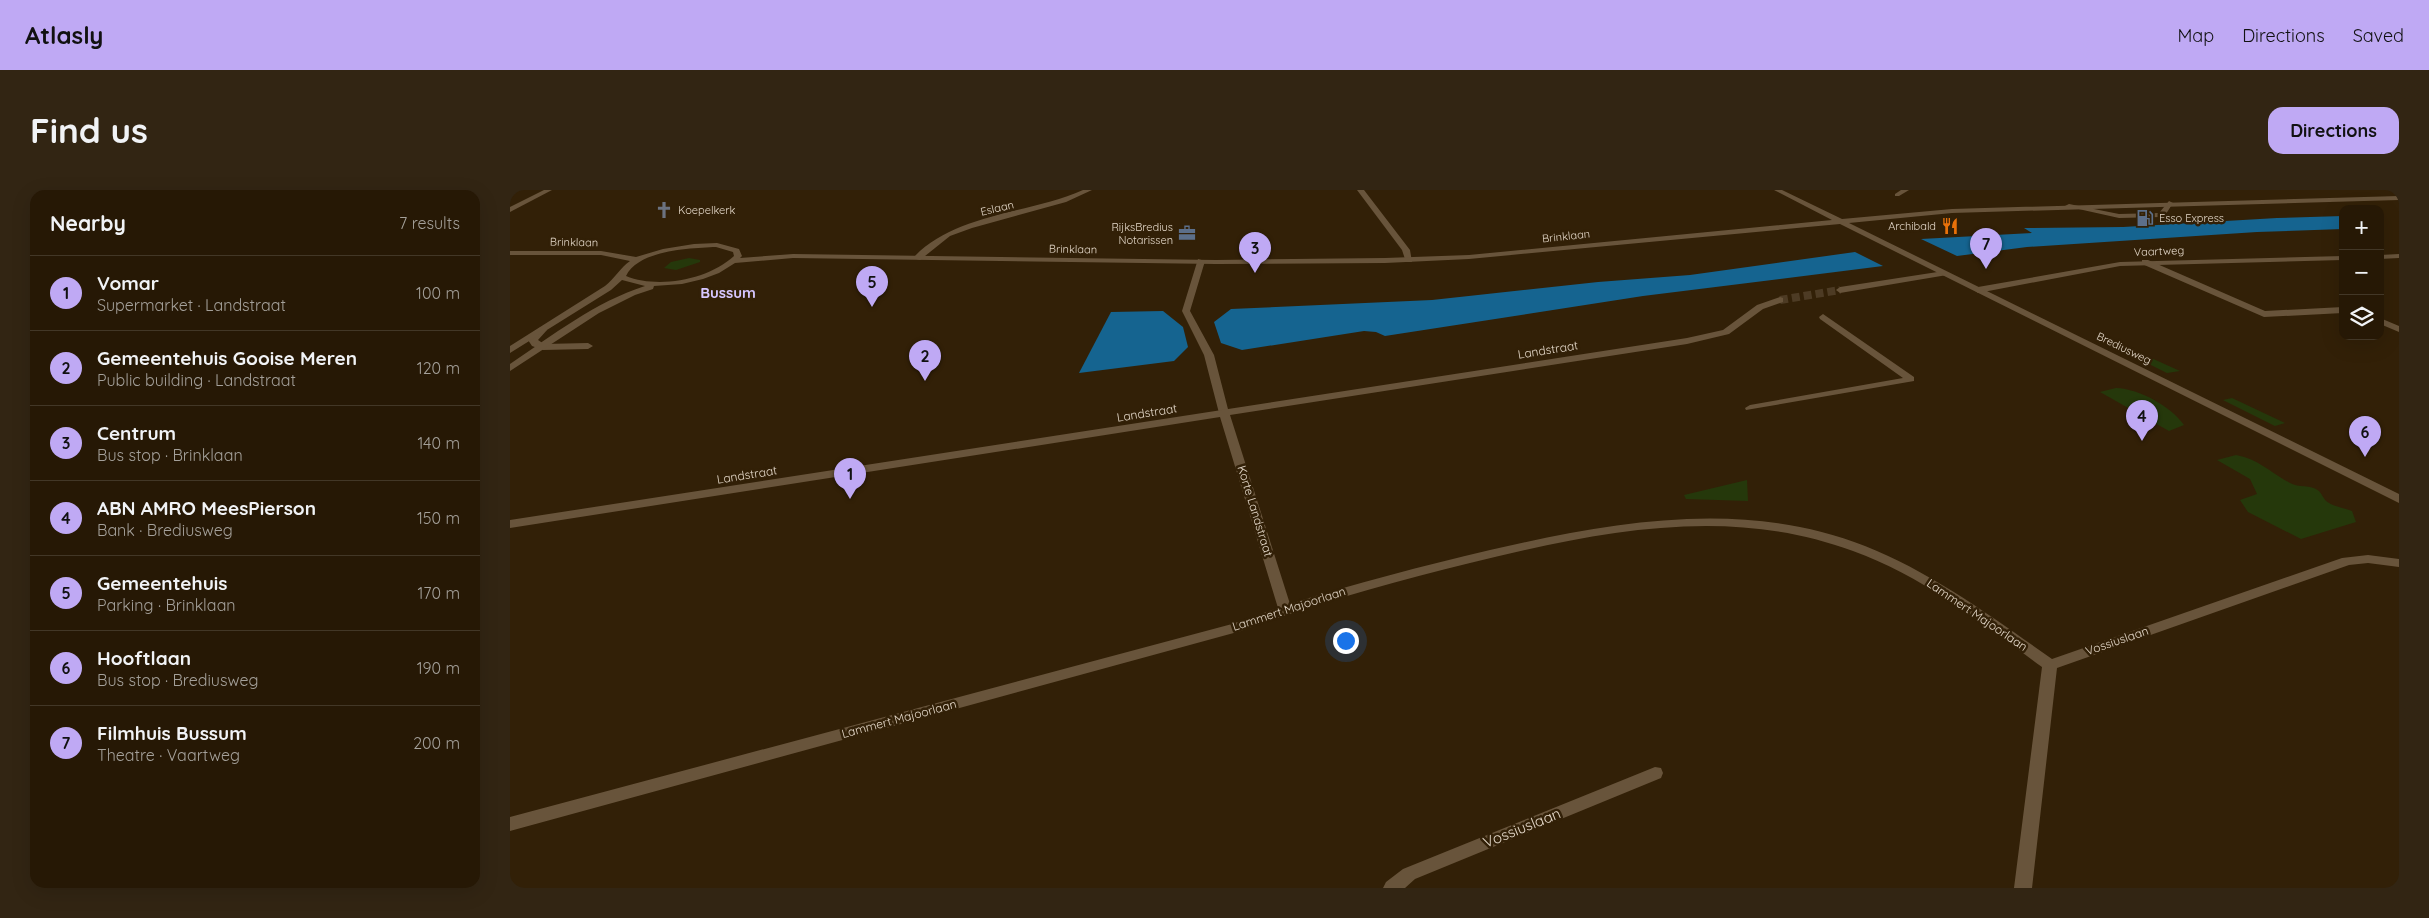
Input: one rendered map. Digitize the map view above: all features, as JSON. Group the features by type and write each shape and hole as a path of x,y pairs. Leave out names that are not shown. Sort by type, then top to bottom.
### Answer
{"street":[{"path":"510,210 549,190"},
{"name":"Eslaan","path":"917,258 947,234 969,226 1064,201 1089,190"},
{"path":"1360,190 1406,250 1409,260"},
{"name":"Brediusweg","path":"1777,190 2399,499"},
{"path":"1897,195 1906,190"},
{"name":"Brinklaan","path":"734,261 792,256 1201,261 1409,260 1478,256 1952,211 2169,203 2399,198"},
{"path":"2069,206 2119,216 2161,215 2169,203"},
{"path":"510,350 608,288 621,277 622,272 627,266 638,260 685,247 717,245 736,251 738,256 734,261 713,273 634,292 608,305 510,368"},
{"name":"Brinklaan","path":"510,253 601,253 638,260"},
{"path":"2384,257 2399,256"},
{"name":"Vaartweg","path":"1978,290 2120,264 2339,258"},
{"name":"Korte Landstraat","path":"1201,261 1186,311 1209,355 1224,413 1285,609"},
{"path":"2145,262 2264,314 2339,310"},
{"path":"1840,290 1944,274"},
{"path":"621,277 628,282 662,284"},
{"name":"Landstraat","path":"510,524 1688,341 1726,332 1760,307 1780,300"},
{"path":"1750,408 1911,379 1823,317"},
{"path":"542,330 533,340 536,344 543,346 588,346"},
{"name":"Lammert Majoorlaan","path":"510,824 1236,628 1285,609 1381,580 1556,539 1615,528 1694,520 1763,524 1808,532 1856,547 1901,566 1953,596 2050,665"},
{"name":"Vossiuslaan","path":"2050,665 2347,561 2368,559 2399,563"},
{"path":"2023,888 2050,665"},
{"name":"Vossiuslaan","path":"1392,888 1409,874 1654,773"}],"green space":[{"path":"689,258 700,260 700,262 676,270 664,268 671,262"},
{"path":"2129,348 2180,371 2167,373 2119,349"},
{"path":"2116,388 2135,392 2154,400 2171,411 2184,425 2169,431 2100,392"},
{"path":"2232,398 2285,423 2275,426 2223,400"},
{"path":"2236,455 2258,463 2293,484 2316,489 2329,503 2352,511 2356,522 2301,539 2248,512 2240,500 2257,494 2250,479 2217,460"},
{"path":"1747,480 1748,501 1686,499 1684,495"}],"water":[{"path":"2339,216 2339,229 2257,232 2027,247 1957,256 1921,239 2032,233 2024,228 2123,227"},
{"path":"1855,252 1883,266 1643,296 1385,336 1376,332 1364,331 1242,350 1221,343 1214,322 1231,309 1432,300 1598,282 1690,275"},
{"path":"1163,311 1183,327 1188,347 1174,361 1079,373 1111,312"}],"tunnel":[{"path":"1780,300 1840,290"}],"place":[{"name":"Koepelkerk","path":"664,210"},
{"name":"Esso Express","path":"2145,218"},
{"name":"Archibald","path":"1950,226"},
{"name":"RijksBredius Notarissen","path":"1187,233"},
{"name":"Filmhuis Bussum","path":"1986,269"},
{"name":"Centrum","path":"1255,273"},
{"name":"Gemeentehuis","path":"872,307"},
{"name":"Gemeentehuis Gooise Meren","path":"925,381"},
{"name":"ABN AMRO MeesPierson","path":"2142,441"},
{"name":"Hooftlaan","path":"2365,457"},
{"name":"Vomar","path":"850,499"}],"district":[{"name":"Bussum","path":"728,293"}]}
